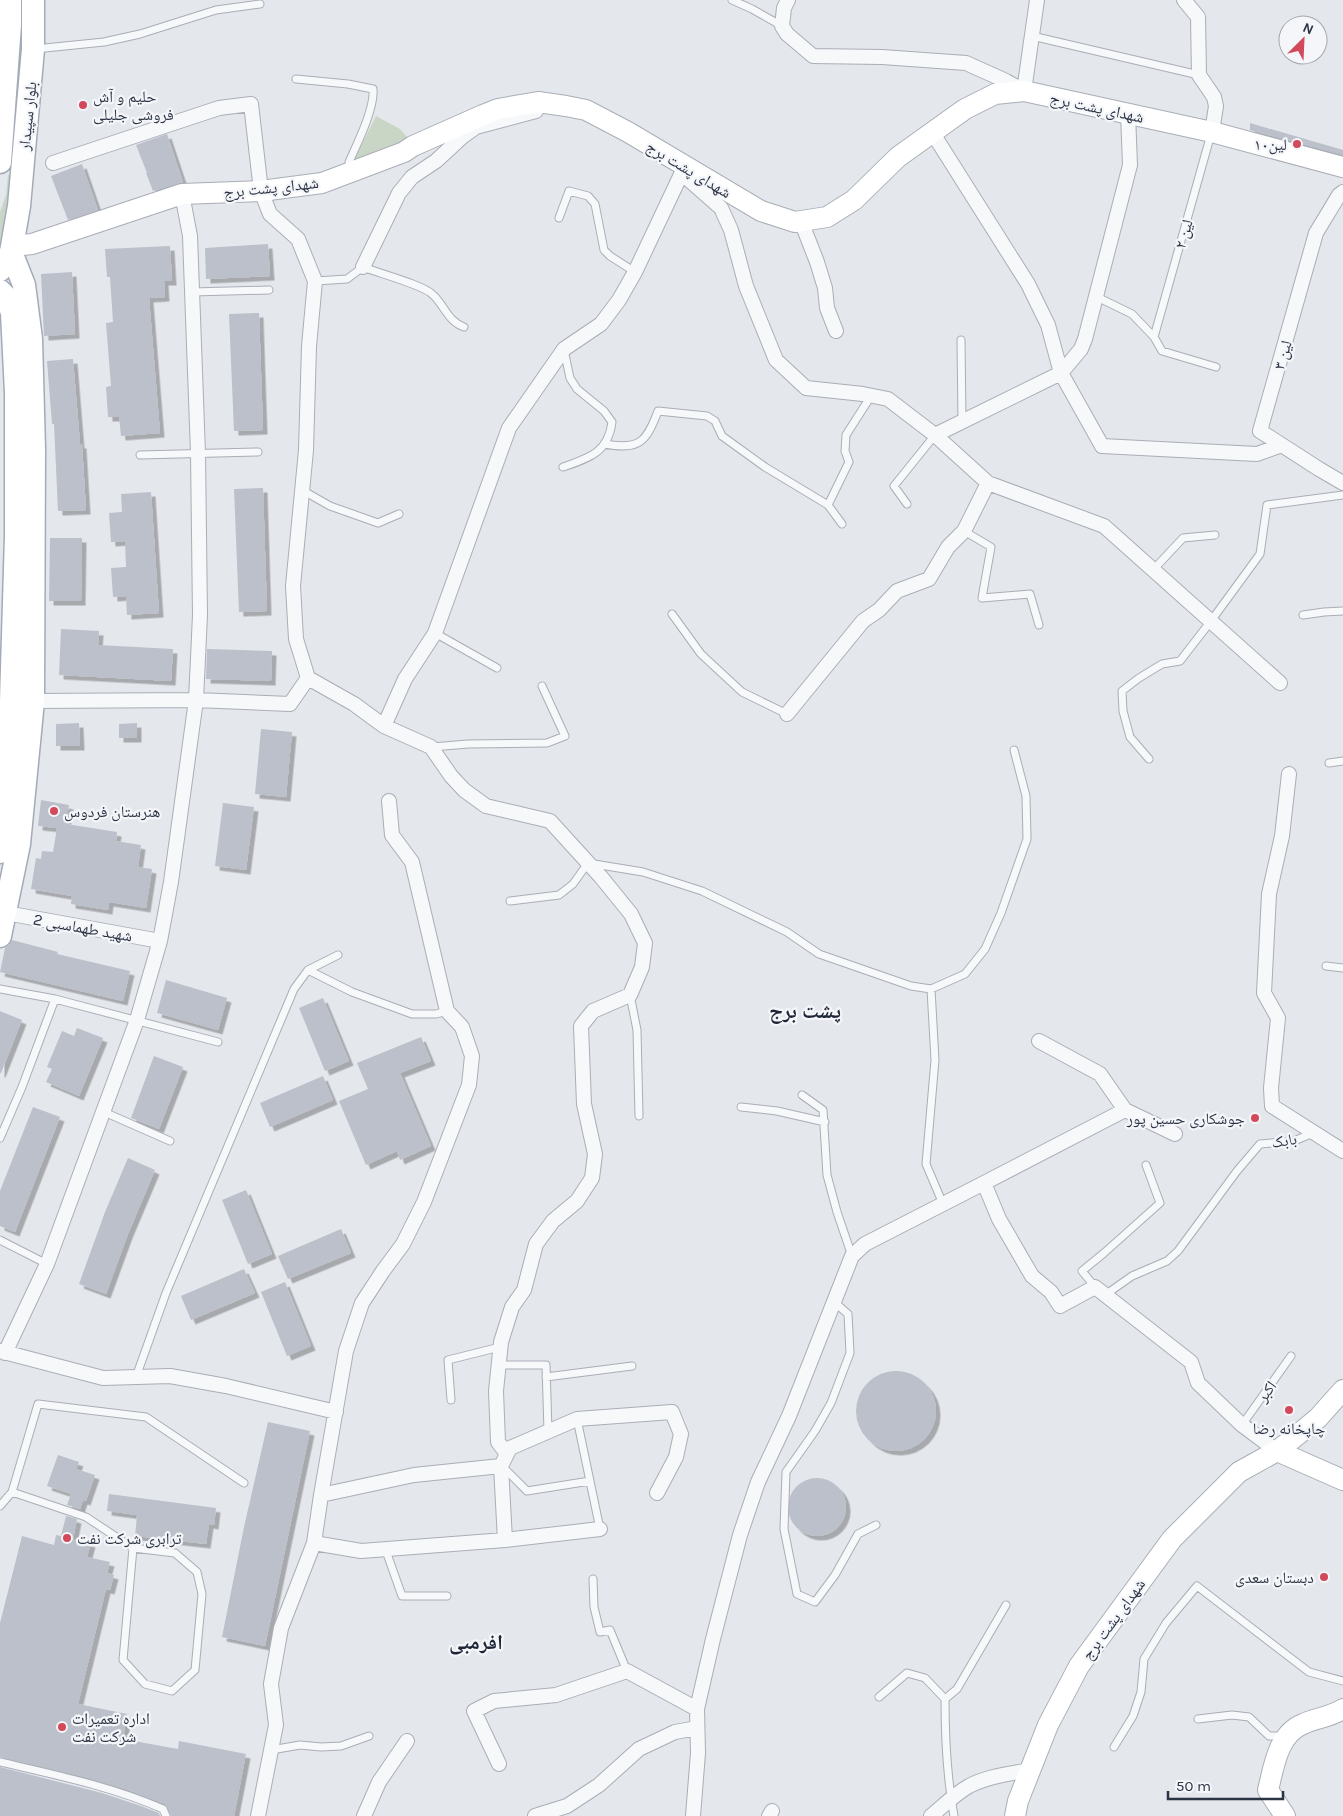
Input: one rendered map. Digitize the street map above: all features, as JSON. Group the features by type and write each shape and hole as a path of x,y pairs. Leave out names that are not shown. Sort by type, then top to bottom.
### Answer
{"main road":[{"name":"بلوار سپیدار","path":"0,162 10,25 10,0"},
{"name":"بلوار سپیدار","path":"10,250 19,206 33,49 34,23 32,0"},
{"path":"0,936 19,844 33,701 34,449 31,339 24,285 10,250"},
{"path":"0,291 7,298 12,313 16,393 16,536 11,691 0,852"}],"street":[{"path":"788,0 784,8 782,26 787,34 813,56 882,57 966,62 1024,91 1037,0"},
{"path":"1184,0 1198,17 1200,75 1214,97 1216,106 1212,132"},
{"name":"شهدای پشت برج","path":"10,250 182,194 261,191 322,183 350,169 404,152 439,134 498,110 538,102 586,110 628,132 686,173 761,211 795,222 827,217 854,200 898,157 965,108 995,94 1024,91 1212,132 1343,167"},
{"path":"53,163 219,108 250,104 261,191 270,214 298,240 314,281 308,346 306,450 293,586 296,638 308,678 354,704 384,726 431,747 451,776 464,790 486,806 550,821 588,862 631,914 645,942 642,967 630,995 593,1011 582,1026 584,1104 595,1154 592,1178 577,1202 553,1221 536,1244 524,1290 512,1307 500,1347 496,1391 498,1442 504,1460 505,1540"},
{"path":"363,267 399,193 412,177 436,160 462,136 476,127 560,105"},
{"path":"935,435 1061,373 1080,349 1085,339 1130,165 1128,114"},
{"path":"932,132 1028,284 1048,325 1061,373 1102,446 1257,454 1282,445"},
{"path":"384,726 405,679 435,633 510,428 564,349 600,324 619,300 636,272 686,173 721,208 731,230 746,286 776,360 806,388 863,394 888,399 935,435 988,483 1104,526 1280,683"},
{"name":"لین ۳","path":"1343,192 1339,195 1316,233 1260,431 1343,483"},
{"path":"182,194 190,236 198,453 200,615 196,700 171,882 160,941 137,1020 47,1264 3,1352 103,1378 170,1376 226,1386 336,1412"},
{"path":"801,221 817,262 825,288 827,308 836,331"},
{"path":"787,714 863,621 878,610 897,591 929,579 948,547 964,531 988,483"},
{"path":"33,701 196,700 290,704 308,678"},
{"path":"1289,774 1282,836 1269,894 1264,992 1278,1018 1271,1088 1272,1106 1343,1151"},
{"path":"258,1816 276,1725 271,1684 281,1628 314,1543 346,1351 362,1303 382,1271 403,1244 424,1202 469,1085 472,1056 462,1027 447,1011 412,862 392,835 389,800"},
{"name":"شهید طهماسبی 2","path":"6,913 160,941"},
{"path":"1039,1041 1100,1074 1125,1110 1175,1134"},
{"path":"693,1816 698,1753 697,1709 733,1563 758,1482 789,1416 852,1256 866,1244 1125,1110"},
{"path":"984,1183 999,1219 1032,1276 1051,1292 1060,1306 1100,1291 1190,1362 1198,1383 1242,1425 1281,1452 1343,1480"},
{"name":"شهدای پشت برج","path":"1015,1816 1018,1801 1048,1725 1079,1666 1172,1539 1238,1472 1281,1452 1318,1418 1343,1390"},
{"path":"504,1460 510,1448 577,1419 672,1412 681,1434 676,1457 657,1493"},
{"path":"321,1495 414,1475 504,1460"},
{"path":"314,1543 361,1551 505,1540 600,1529"},
{"path":"499,1764 474,1711 494,1701 556,1695 627,1670 697,1709"},
{"path":"1285,1816 1268,1790 1278,1752 1286,1736 1301,1724 1336,1714 1343,1709"},
{"path":"536,1816 567,1806 599,1785 639,1748 675,1732 698,1728"},
{"path":"364,1816 379,1782 407,1742"},
{"path":"931,1816 969,1786 992,1776 1030,1770"}],"lane":[{"path":"732,0 782,26"},
{"path":"33,49 104,42 140,34 216,10 260,4"},
{"path":"1032,36 1200,75"},
{"path":"296,80 348,84 373,89 374,95 366,123 350,169"},
{"name":"لین ۲","path":"1154,337 1212,132"},
{"path":"559,218 569,191 588,196 595,204 604,250 610,256 636,272"},
{"path":"314,281 347,279 363,267 413,284 432,293 455,324 464,327"},
{"path":"192,292 269,290"},
{"path":"1095,295 1132,314 1154,337 1162,351 1216,367"},
{"path":"961,340 962,423"},
{"path":"563,467 590,458 610,435 612,422 604,411 577,389 570,378 564,349"},
{"path":"828,505 849,462 845,451 846,435 871,396"},
{"path":"604,444 629,447 637,444 646,437 658,411 707,416 715,421 722,436 765,467 828,505 842,524"},
{"path":"907,504 894,486 935,435"},
{"path":"140,455 258,452"},
{"path":"302,490 330,506 378,523 399,514"},
{"path":"1149,759 1130,737 1123,711 1122,691 1162,664 1180,661 1260,554 1267,505 1343,495"},
{"path":"964,531 991,547 982,598 1030,594 1040,625"},
{"path":"1153,570 1183,538 1215,535"},
{"path":"1302,615 1343,611"},
{"path":"672,614 701,654 742,692 787,714"},
{"path":"435,633 497,668"},
{"path":"431,747 548,743 565,736 542,686"},
{"path":"510,900 559,896 573,884 588,862 643,872 702,891 787,932 819,954 911,986 931,989 965,974 985,949 1001,913 1024,848 1027,839 1026,796 1014,750"},
{"path":"1328,763 1343,761"},
{"path":"136,1377 166,1293 294,989 308,970 338,955"},
{"path":"1326,966 1343,968"},
{"path":"308,970 352,992 412,1014 436,1014 447,1011"},
{"path":"0,989 55,999 218,1042"},
{"path":"931,989 935,1060 926,1164 943,1204"},
{"path":"630,995 637,1030 639,1116"},
{"path":"0,1138 22,1087 55,999"},
{"path":"802,1095 823,1110 827,1175 852,1256"},
{"path":"741,1107 777,1111 825,1122"},
{"path":"104,1112 170,1141"},
{"name":"بابک","path":"1100,1291 1167,1261 1178,1251 1237,1171 1260,1144 1294,1141 1313,1133"},
{"path":"1100,1291 1082,1271 1160,1203 1146,1164"},
{"path":"0,1240 47,1264"},
{"path":"833,1301 848,1314 850,1352 831,1403 815,1431 786,1472 784,1529 796,1594 815,1602 834,1575 858,1534 876,1525"},
{"path":"451,1400 448,1360 500,1347"},
{"name":"اکبر","path":"1242,1425 1291,1356"},
{"path":"499,1365 546,1365 548,1431"},
{"path":"546,1377 632,1366"},
{"path":"0,1506 12,1492 38,1404 146,1418 244,1483"},
{"path":"577,1419 600,1529"},
{"path":"504,1460 527,1491 590,1481"},
{"path":"12,1492 86,1517 133,1548 175,1553 197,1572 202,1594 195,1670 172,1690 145,1684 123,1660 133,1548"},
{"path":"385,1548 402,1596 447,1596"},
{"path":"594,1579 594,1606 600,1632 610,1630 627,1670"},
{"path":"1114,1747 1133,1716 1141,1692 1144,1659 1166,1623 1197,1586 1309,1672 1343,1680"},
{"path":"954,1816 945,1732 946,1699 957,1689 1006,1605"},
{"path":"879,1697 907,1673 925,1678 946,1699"},
{"path":"1198,1719 1232,1715 1249,1717 1270,1736 1286,1736"},
{"path":"271,1750 300,1745 342,1746 369,1736"},
{"path":"0,1762 136,1796 163,1809 166,1816"}],"green space":[{"path":"376,116 400,129 407,137 406,141 353,162"},
{"path":"12,174 0,260 0,212 6,195 8,175"}],"building":[{"path":"1250,123 1343,150 1343,155 1250,130"},
{"path":"167,134 183,182 153,191 136,145"},
{"path":"82,164 98,210 68,220 51,176"},
{"path":"268,244 270,276 206,279 205,248"},
{"path":"170,246 172,281 164,281 165,297 149,298 160,433 121,436 119,417 108,417 106,387 111,386 106,323 113,322 110,277 107,277 105,249"},
{"path":"72,272 75,334 44,336 41,274"},
{"path":"259,313 263,430 234,431 229,314"},
{"path":"73,359 80,444 82,444 86,510 58,511 54,424 52,424 47,361"},
{"path":"263,488 267,611 239,612 234,489"},
{"path":"151,492 159,613 127,615 126,596 113,597 111,568 126,567 125,541 111,542 109,513 122,512 121,494"},
{"path":"50,538 82,538 81,601 49,601"},
{"path":"61,629 99,631 98,645 173,649 171,681 59,675"},
{"path":"207,649 272,651 271,681 206,679"},
{"path":"79,723 80,746 56,746 56,724"},
{"path":"137,723 137,738 119,738 119,724"},
{"path":"261,729 292,732 286,797 255,794"},
{"path":"41,800 69,805 66,824 117,832 116,841 141,845 138,867 152,869 146,908 109,902 108,910 71,904 72,896 31,889 36,858 41,859 42,851 53,852 57,828 38,826"},
{"path":"223,803 254,807 246,870 215,866"},
{"path":"12,940 58,952 57,954 130,971 123,1001 0,972 5,948"},
{"path":"166,980 227,998 218,1030 157,1013"},
{"path":"323,998 349,1061 325,1071 299,1008"},
{"path":"0,1011 22,1020 1,1073 0,1073"},
{"path":"77,1028 103,1038 79,1096 46,1082 52,1069 47,1067 62,1031 74,1036"},
{"path":"421,1037 431,1061 400,1073 431,1146 400,1160 397,1151 366,1165 339,1101 368,1089 357,1063"},
{"path":"154,1056 183,1067 159,1129 131,1118"},
{"path":"323,1076 333,1100 270,1127 260,1103"},
{"path":"33,1107 60,1117 15,1232 0,1226 0,1191"},
{"path":"128,1158 155,1170 128,1234 106,1294 79,1284 105,1212"},
{"path":"246,1190 272,1254 248,1264 222,1200"},
{"path":"341,1229 351,1253 288,1279 278,1256"},
{"path":"244,1269 255,1293 191,1320 181,1296"},
{"path":"285,1282 311,1346 287,1356 261,1292"},
{"path":"896,1371 911,1374 924,1383 933,1396 936,1411 933,1426 924,1439 911,1448 896,1451 881,1448 868,1439 859,1426 856,1411 859,1396 868,1383 881,1374"},
{"path":"268,1422 310,1431 265,1646 222,1637 244,1527"},
{"path":"58,1455 79,1462 76,1469 95,1475 86,1501 83,1500 80,1509 67,1505 71,1494 47,1486"},
{"path":"811,1478 823,1478 838,1486 846,1501 846,1513 838,1528 823,1536 811,1536 796,1528 788,1513 788,1501 796,1486"},
{"path":"109,1494 216,1508 214,1525 209,1524 206,1544 135,1536 137,1515 107,1511"},
{"name":"اداره تعمیرات شرکت نفت","path":"66,1516 77,1519 73,1539 91,1543 87,1557 110,1562 107,1573 114,1575 110,1590 106,1589 78,1704 127,1714 123,1739 178,1749 179,1741 246,1754 234,1816 171,1816 165,1804 125,1789 0,1757 0,1623 22,1536 54,1545 56,1535 61,1536"},
{"path":"0,1767 102,1793 159,1813 160,1816 0,1816"}],"place":[{"name":"حلیم و آش فروشی جلیلی","path":"83,105"},
{"name":"لین۱۰","path":"1297,144"},
{"name":"هنرستان فردوس","path":"54,811"},
{"name":"جوشکاری حسین پور","path":"1255,1118"},
{"name":"چاپخانه رضا","path":"1289,1410"},
{"name":"ترابری شرکت نفت","path":"67,1538"},
{"name":"دبستان سعدی","path":"1324,1577"},
{"name":"اداره تعمیرات شرکت نفت","path":"62,1727"}],"district":[{"name":"پشت برج","path":"805,1011"},
{"name":"افرمبی","path":"476,1642"}]}
